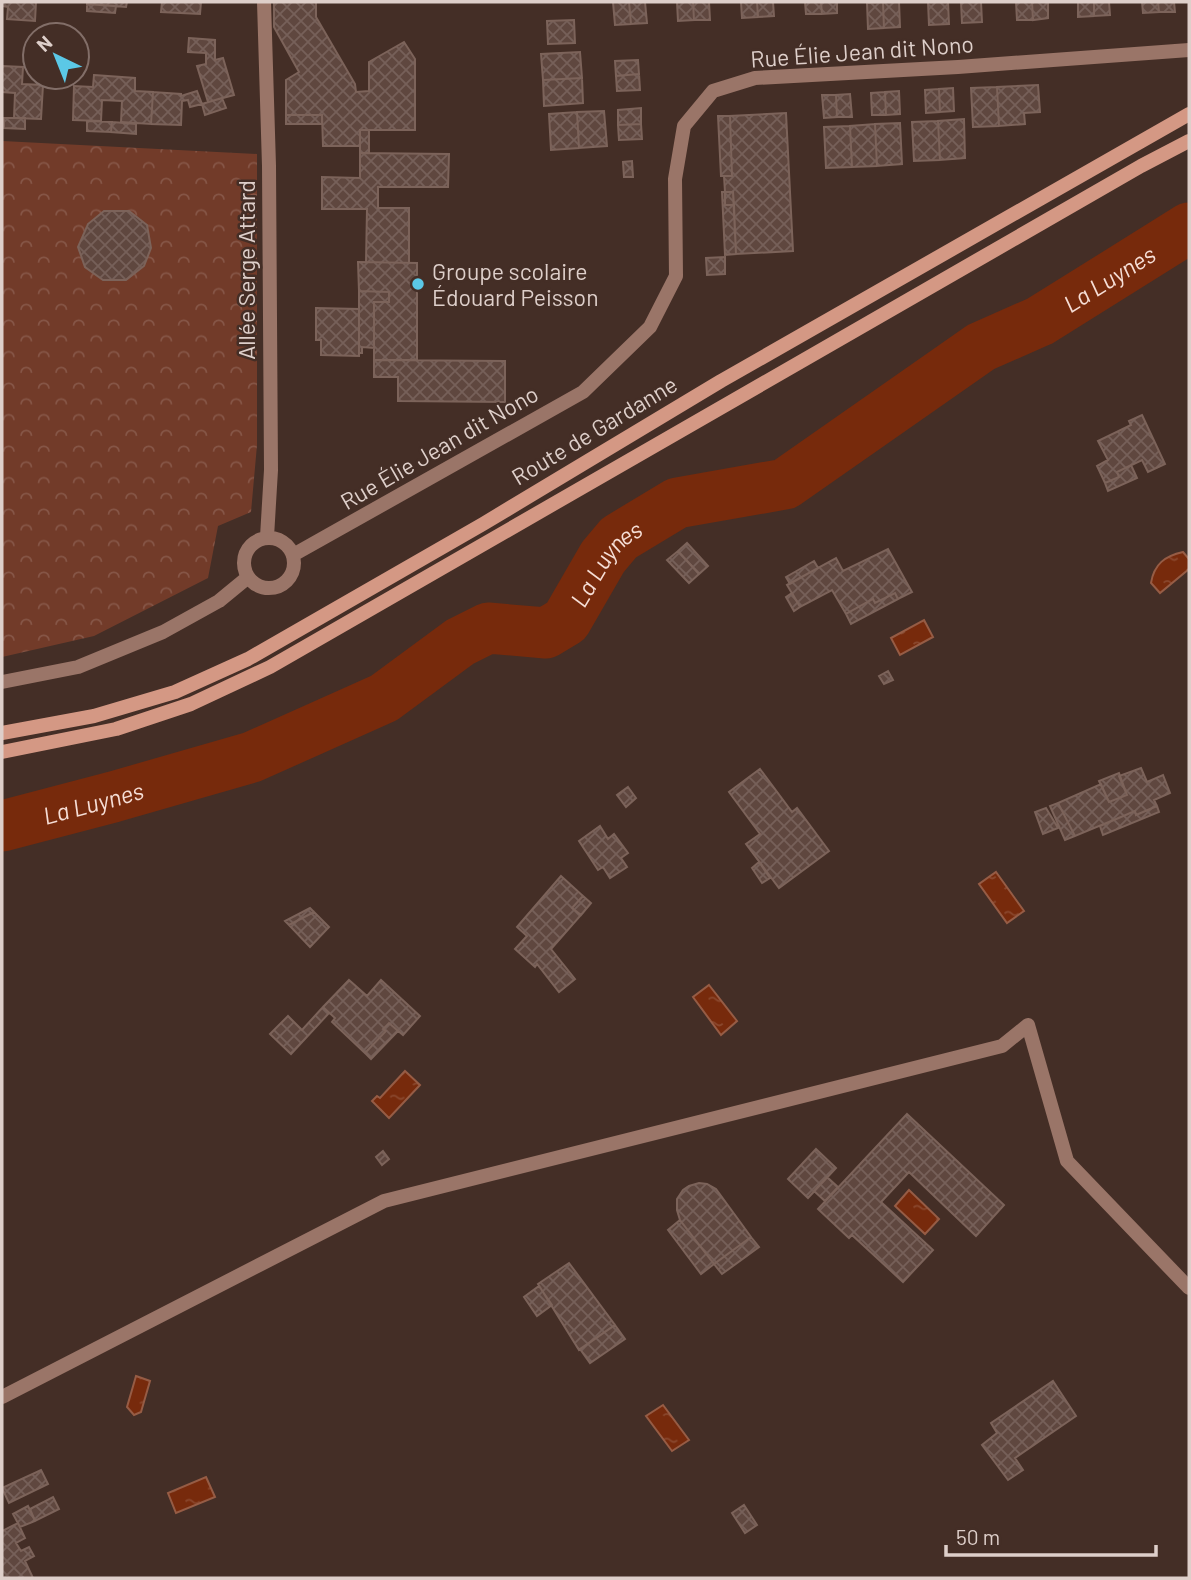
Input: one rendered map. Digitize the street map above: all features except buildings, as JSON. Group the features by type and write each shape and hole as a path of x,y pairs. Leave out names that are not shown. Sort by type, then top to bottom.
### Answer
{"main road":[{"name":"Route de Gardanne","path":"2,733 94,716 175,692 248,659 483,524 721,381 1189,114"},
{"name":"Route de Gardanne","path":"2,752 116,729 191,704 270,667 793,365 1189,141"}],"street":[{"name":"Allée Serge Attard","path":"264,2 269,166 271,470 267,537"},
{"name":"Rue Élie Jean dit Nono","path":"293,555 583,391 650,327 676,276 675,179 684,126 713,91 755,78 1189,50"},
{"path":"267,537 288,545 293,555 294,567 289,578 280,586 268,589 256,586 247,578 243,569 247,548 257,540 267,537"},
{"path":"2,682 78,667 163,632 219,601 247,578"},
{"path":"2,1397 384,1201 1002,1046 1028,1024 1067,1161 1189,1288"}],"green space":[{"path":"2,141 257,154 257,445 251,512 218,526 208,578 94,636 2,657"}],"water":[{"path":"1183,552 1189,559 1189,569 1160,593 1151,583 1155,571 1166,559"},
{"path":"924,620 933,637 900,655 891,638"},
{"path":"996,872 1024,911 1007,923 979,884"},
{"path":"709,985 737,1021 721,1035 693,997"},
{"path":"405,1071 420,1085 389,1118 372,1101 377,1096 380,1098"},
{"path":"909,1190 939,1219 925,1234 895,1206"},
{"path":"136,1376 150,1381 141,1412 134,1415 127,1407"},
{"path":"663,1405 689,1440 672,1451 646,1416"},
{"path":"206,1477 215,1497 176,1513 168,1493"}],"waterway":[{"name":"La Luynes","path":"2,826 252,757 384,698 460,642 488,628 546,633 566,621 603,557 619,538 677,503 785,484 981,347 1040,321 1189,228"}],"place":[{"name":"Groupe scolaire Édouard Peisson","path":"418,284"}]}
